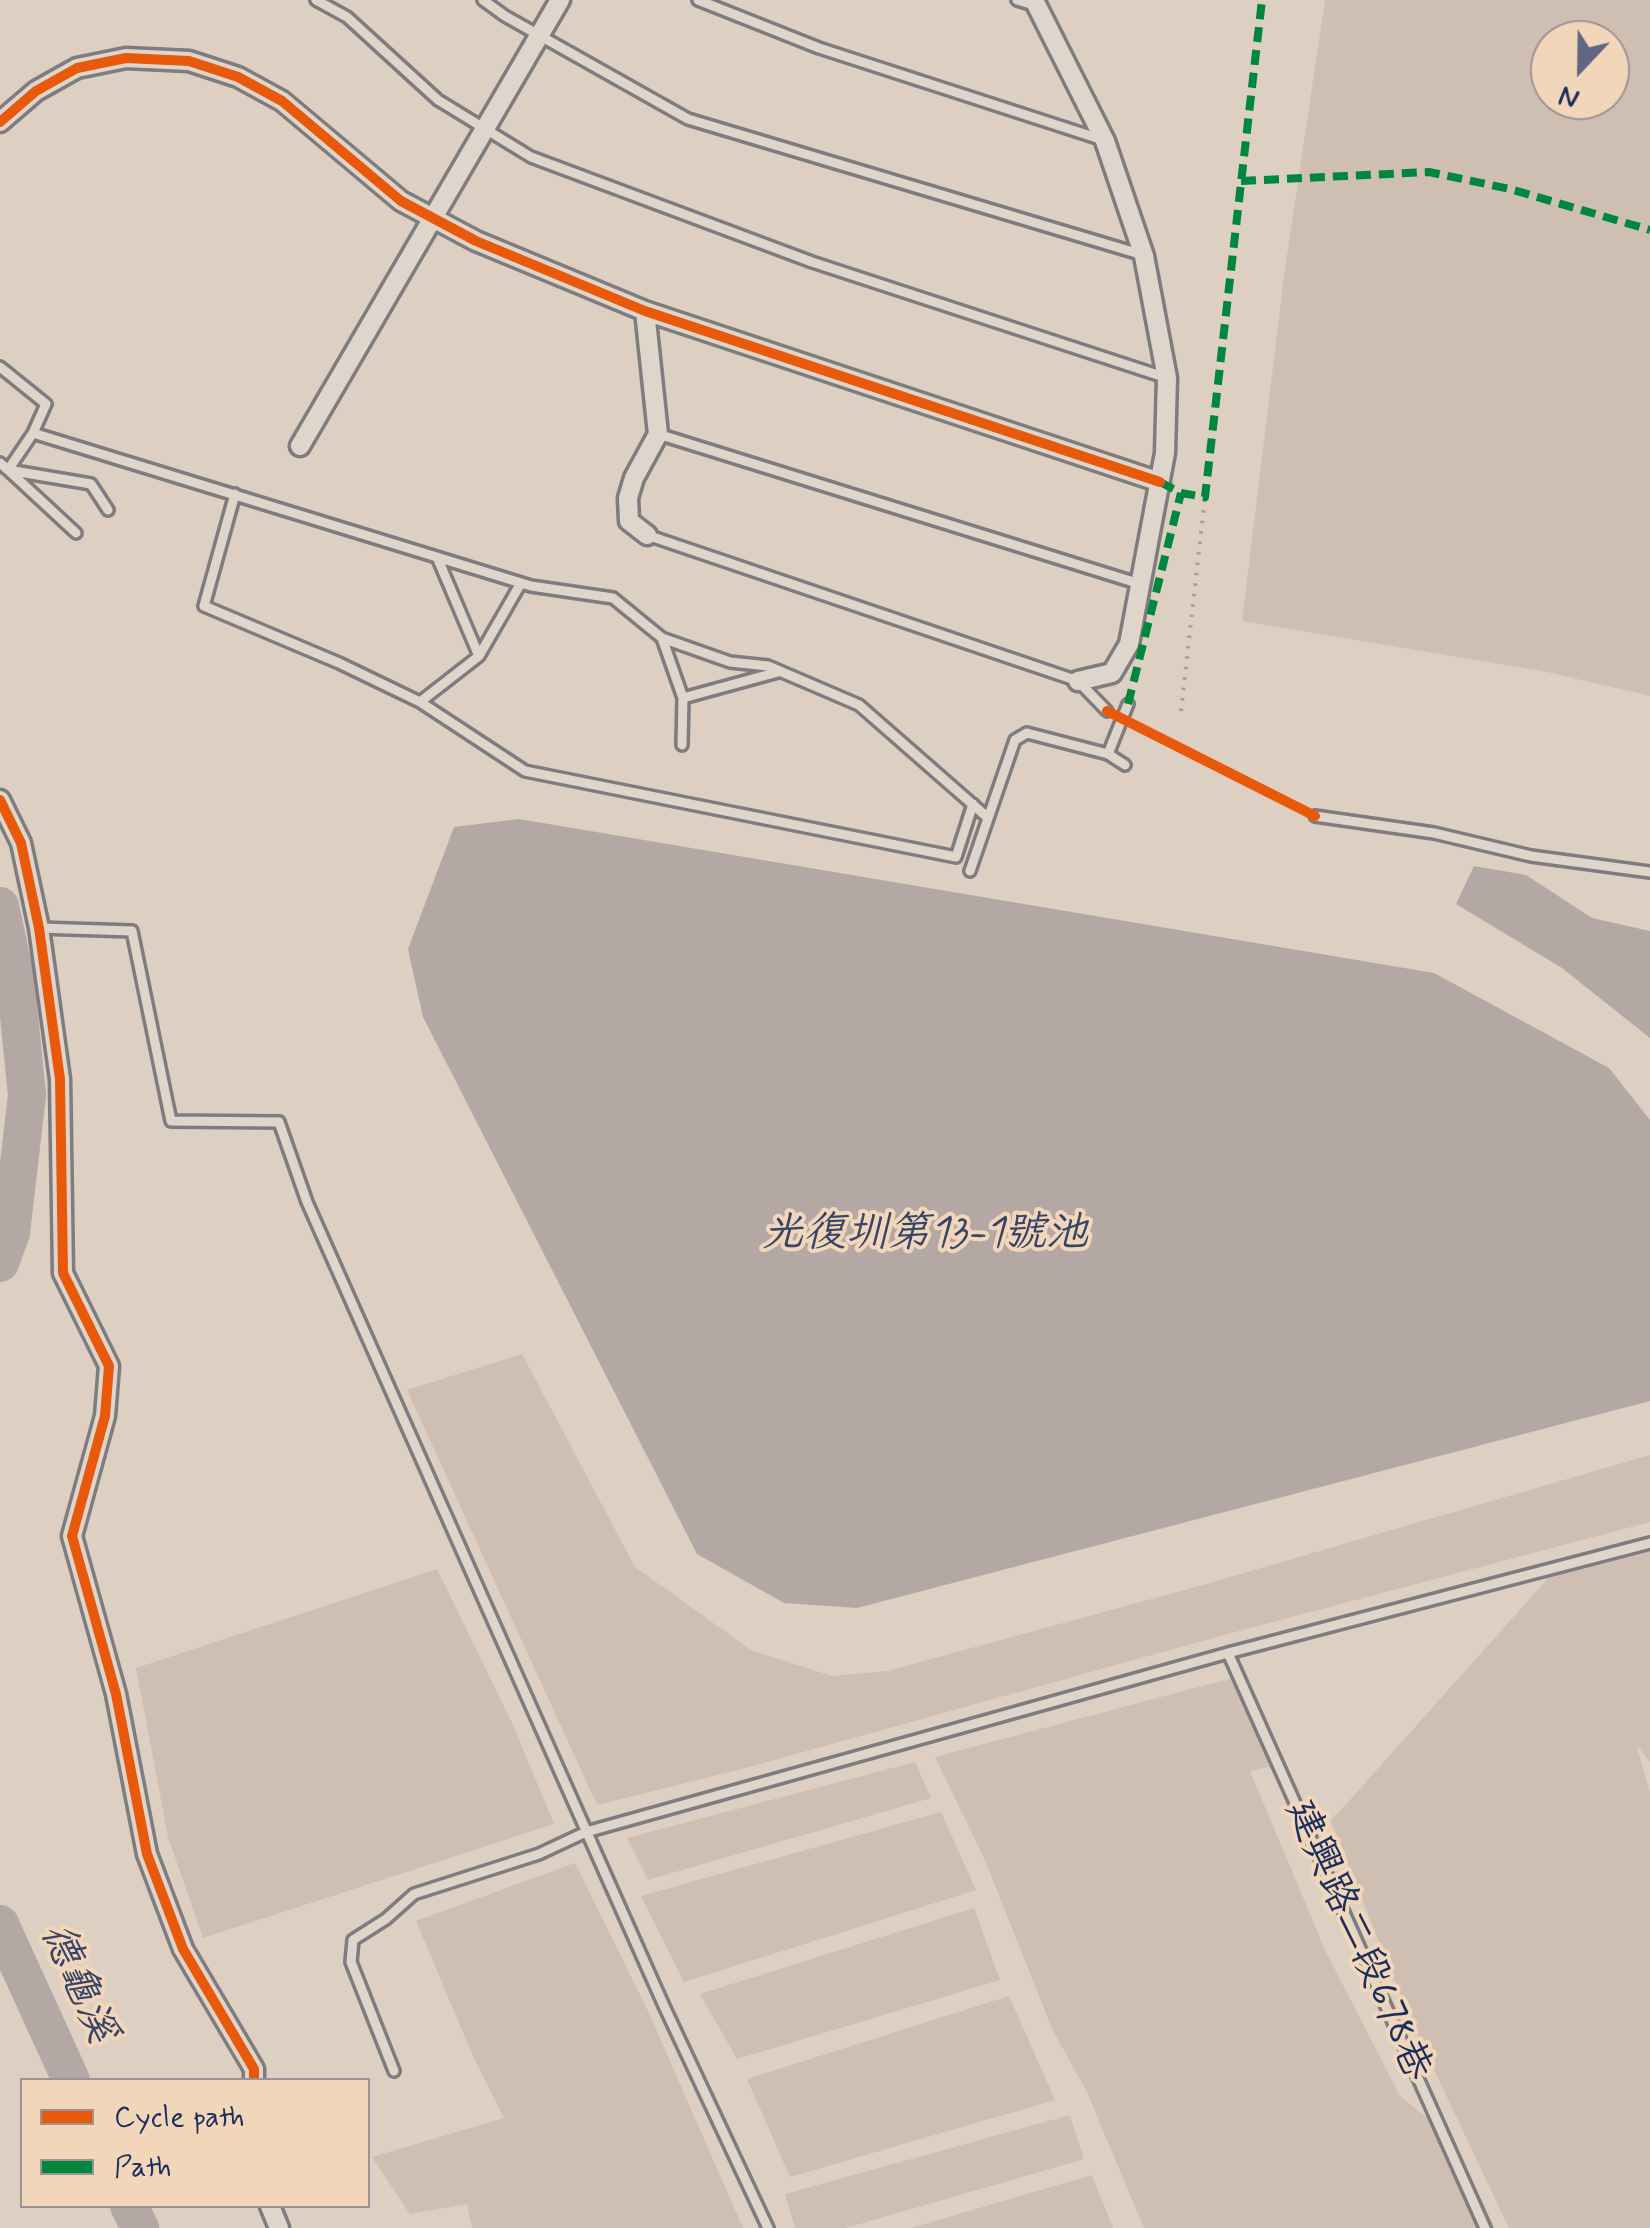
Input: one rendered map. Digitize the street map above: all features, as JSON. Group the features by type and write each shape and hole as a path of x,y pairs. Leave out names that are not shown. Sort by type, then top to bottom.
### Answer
{"street":[{"path":"300,446 560,0"},
{"path":"1037,6 1105,141 1144,256 1167,378 1165,453 1128,644 1112,673 1078,682"},
{"path":"4,112 77,68 98,61 159,57 189,61 238,76 282,101 400,201 476,241 645,311 1160,482"},
{"path":"645,311 658,434 634,478 628,498 630,521 648,535"},
{"path":"0,800 21,843 39,928 60,1079 63,1273 109,1366 105,1416 72,1536 116,1694 147,1854 183,1949 254,2069 254,2078"}],"lane":[{"path":"316,0 347,17 438,100 531,157 704,224 1167,378"},
{"path":"483,0 539,36 688,119 1144,256"},
{"path":"698,0 818,48 1105,141"},
{"path":"1018,0 1037,6"},
{"path":"0,367 46,404 33,433 4,467"},
{"path":"33,433 521,583 613,598 662,638 730,662 768,666 859,704 988,817"},
{"path":"658,434 1140,584"},
{"path":"4,467 91,484 108,510"},
{"path":"4,467 76,533"},
{"path":"235,494 204,606 420,702 525,770 956,857 973,804"},
{"path":"648,535 1078,682 1107,711"},
{"path":"437,557 479,656"},
{"path":"420,702 479,656 521,583"},
{"path":"662,638 683,698 682,745"},
{"path":"683,698 781,671"},
{"path":"1108,754 1128,704"},
{"path":"970,871 1015,740 1027,733 1108,754 1125,765"},
{"path":"1315,816 1434,833 1531,856 1650,872"},
{"path":"39,928 132,931 171,1121 279,1122 307,1202 586,1832 768,2228"},
{"path":"394,2072 351,1962 353,1940 386,1920 414,1894 539,1854 586,1832 1228,1653 1650,1543"},
{"name":"建興路二段678巷","path":"1228,1653 1485,2228"}],"path":[{"path":"1182,710 1205,496"}],"shaded area":[{"path":"1325,0 1650,0 1650,696 1547,672 1242,621 1284,276"},
{"path":"522,1354 635,1567 751,1650 832,1676 887,1671 1199,1586 1650,1455 1650,1522 597,1805 407,1390"},
{"path":"1650,1543 1650,1762 1636,1744 1650,1793 1650,2228 1509,2228 1408,2015 1331,1821 1559,1566"},
{"path":"437,1569 513,1725 554,1824 203,1938 168,1837 136,1668"},
{"path":"1240,1676 1283,1764 1250,1771 1325,1950 1400,2096 1452,2138 1495,2228 1144,2228 1086,2090 1053,2031 984,1858 935,1757"},
{"path":"915,1762 931,1798 648,1880 627,1838"},
{"path":"941,1812 976,1890 684,1982 641,1896"},
{"path":"575,1863 648,2011 743,2228 472,2228 467,2204 410,2214 372,2157 504,2118 473,2056 416,1921"},
{"path":"974,1908 1000,1980 737,2059 700,1994"},
{"path":"1009,1996 1055,2100 790,2177 747,2079"},
{"path":"1070,2115 1084,2159 846,2228 795,2228 785,2194"},
{"path":"1092,2175 1113,2228 911,2228"}],"water":[{"name":"光復圳第13-1號池","path":"519,819 1434,973 1609,1068 1650,1120 1650,1401 857,1608 784,1603 697,1554 423,1017 408,949 454,827"},
{"path":"1474,866 1526,875 1592,918 1650,931 1650,1038 1562,968 1456,904"}],"waterway":[{"name":"德龜溪","path":"0,906 15,976 27,1095 11,1233 0,1263"},
{"name":"德龜溪","path":"0,1924 70,2078"},
{"name":"德龜溪","path":"130,2208 140,2228"}],"marked path":[{"path":"1160,482 1181,493 1205,497 1262,0"},
{"path":"1241,181 1429,172 1510,189 1650,230"},
{"path":"1128,704 1181,493"}],"cycle path":[{"path":"0,122 36,91 77,68 126,58 189,61 238,77 282,101 401,201 476,241 645,311 1160,482"},
{"path":"1107,711 1315,816"},
{"path":"0,800 21,843 39,928 60,1079 63,1273 109,1366 105,1416 72,1536 116,1694 147,1854 183,1949 254,2069 254,2078"}]}
